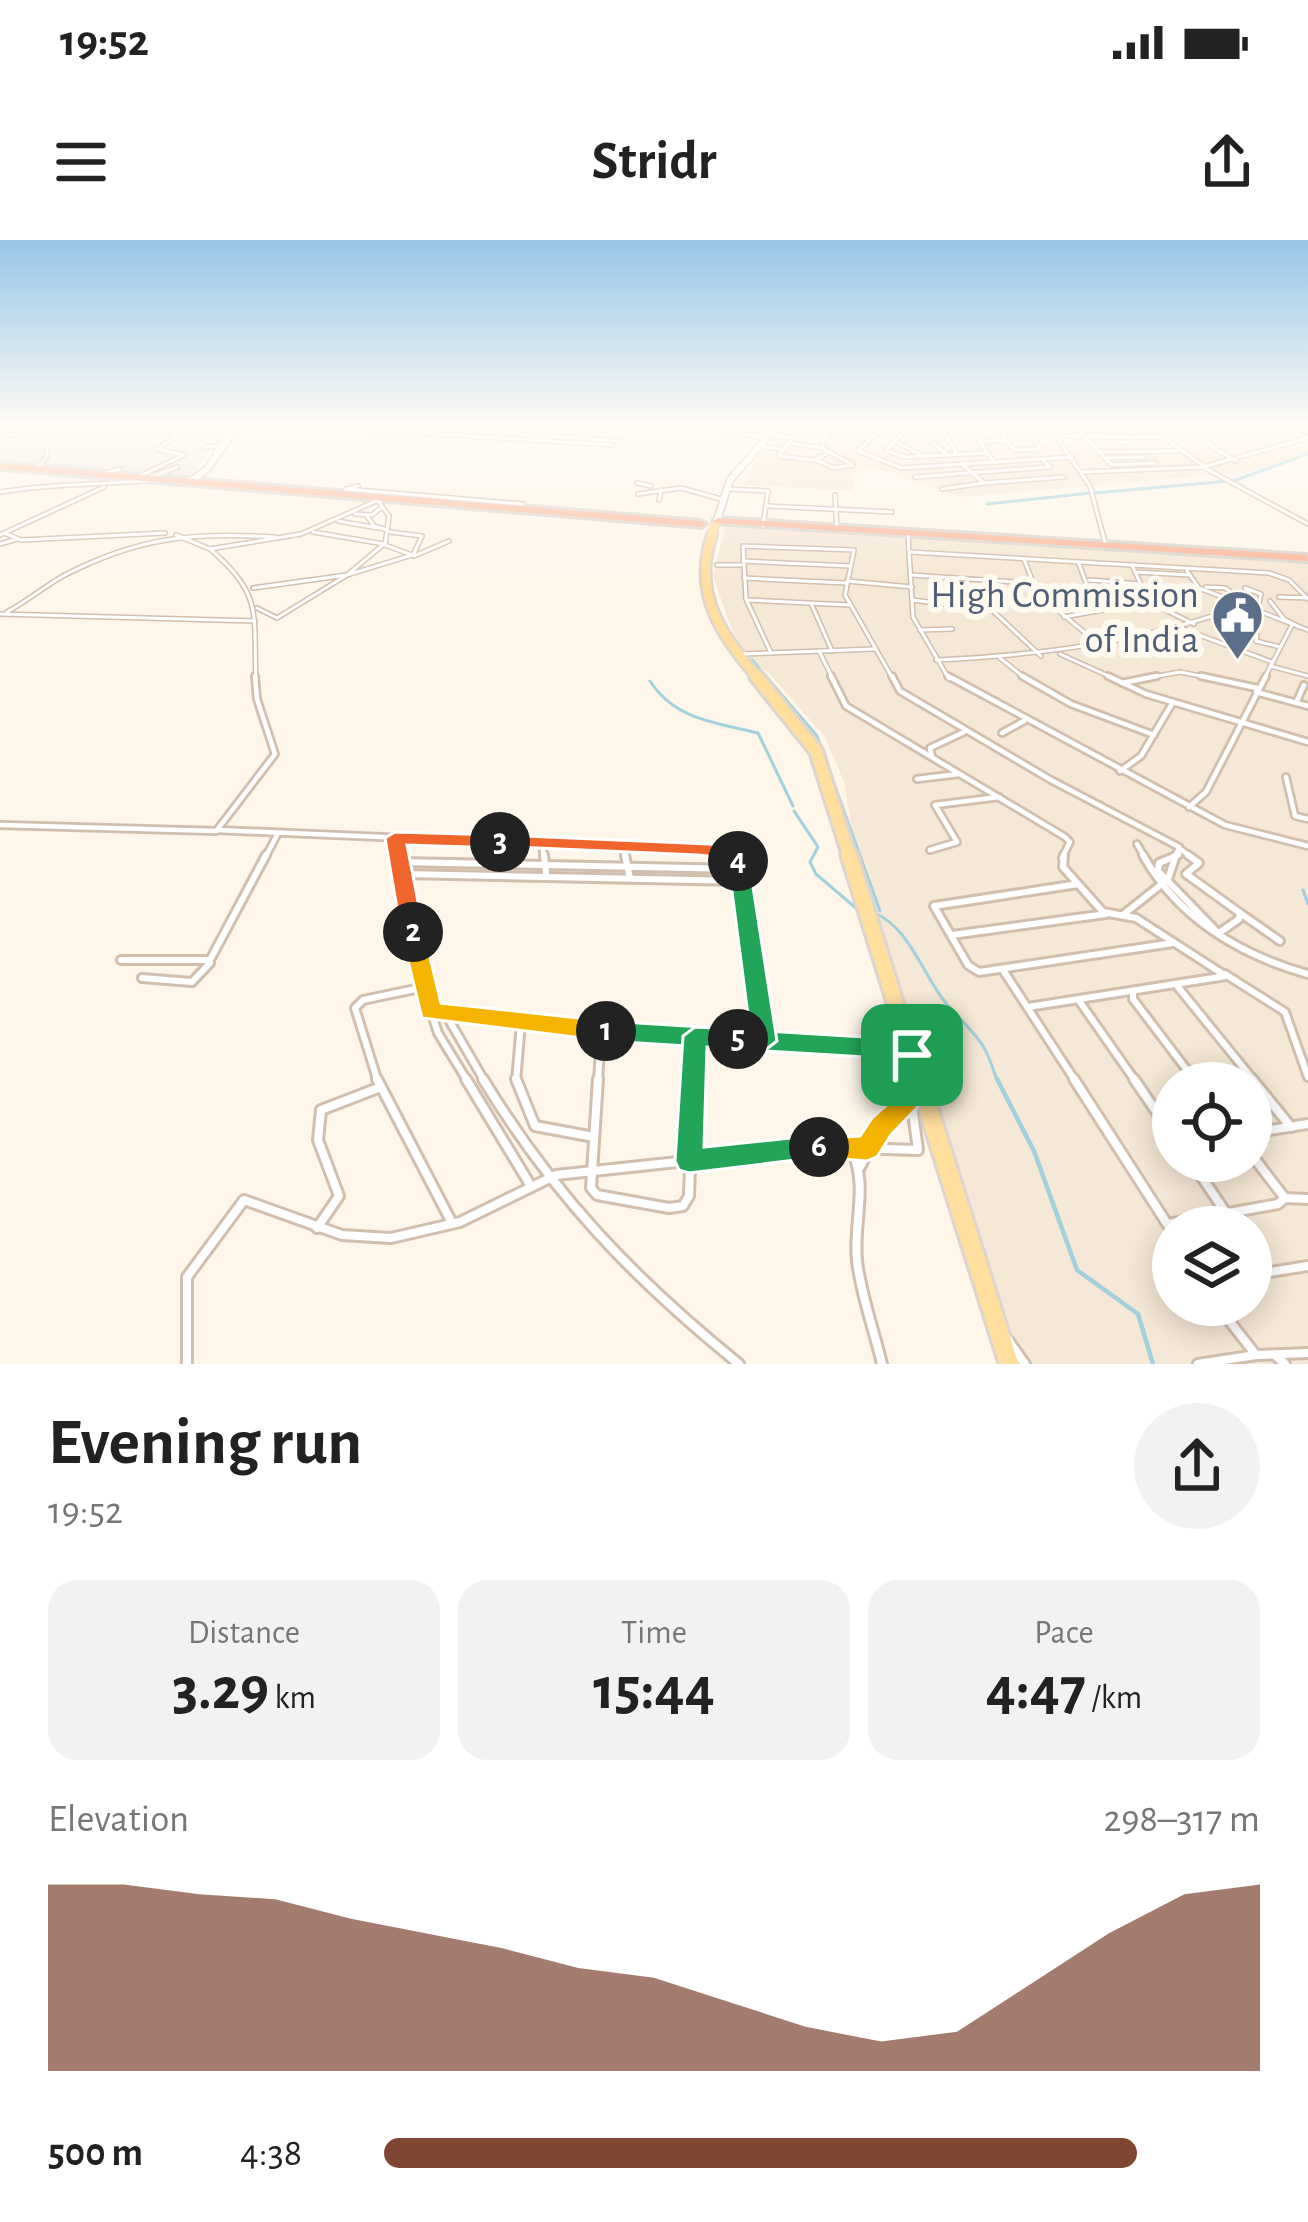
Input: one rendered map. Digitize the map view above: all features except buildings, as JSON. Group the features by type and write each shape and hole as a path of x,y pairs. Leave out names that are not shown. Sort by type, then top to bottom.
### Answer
{"highway":[{"path":"83,476 135,476"},
{"path":"143,476 196,480"},
{"path":"145,476 381,502 683,521 704,528 711,523 736,524 1206,556 1308,556"}],"main road":[{"path":"196,480 199,476"},
{"path":"739,476 711,523 705,596 716,625 737,655 792,715 816,752 912,1055 916,1094 1009,1364"}],"street":[{"path":"0,492 135,476"},
{"path":"915,477 923,476"},
{"path":"977,476 984,483"},
{"path":"1084,476 1094,495 1106,546"},
{"path":"1220,476 1294,521 1308,524"},
{"path":"942,489 1064,477"},
{"path":"4,537 105,480"},
{"path":"637,483 656,488 768,491 764,526"},
{"path":"358,486 345,488 523,504"},
{"path":"656,488 659,500"},
{"path":"638,494 656,488 700,489"},
{"path":"835,495 837,530"},
{"path":"316,531 381,502"},
{"path":"367,516 381,502"},
{"path":"256,608 277,618 347,575 384,544 388,514 381,502"},
{"path":"767,506 892,512"},
{"path":"355,514 367,516 378,528"},
{"path":"338,521 422,536 411,555"},
{"path":"210,549 316,531 384,544 411,555"},
{"path":"3,613 116,550 172,534 210,549 238,569 253,588 257,699 275,754 218,831"},
{"path":"908,535 912,600 920,631 951,682 1241,831 1308,845"},
{"path":"4,537 284,538"},
{"path":"253,588 347,575 449,541"},
{"path":"771,653 746,599 741,563 745,545 854,550 846,582 850,605 896,688 964,732 1199,863 1186,874 1280,941"},
{"path":"910,551 1278,575 1308,598"},
{"path":"1206,556 1215,570"},
{"path":"1024,559 1031,583 1102,646"},
{"path":"1078,562 1092,599 1104,610"},
{"path":"717,565 851,566"},
{"path":"928,565 928,576"},
{"path":"1132,565 1149,602"},
{"path":"1185,568 1197,587 1308,629"},
{"path":"1136,572 1190,575"},
{"path":"911,575 954,574 1031,583"},
{"path":"742,578 912,586"},
{"path":"1089,580 1140,584"},
{"path":"1206,587 1225,588 1250,606"},
{"path":"1279,597 1308,598"},
{"path":"746,599 850,605"},
{"path":"912,600 992,610 1042,656"},
{"path":"1270,601 1295,626"},
{"path":"1064,617 1149,602 1196,624"},
{"path":"811,603 832,651"},
{"path":"936,660 1060,654 1183,629 1250,606"},
{"path":"3,613 255,621"},
{"path":"1189,807 1206,792 1256,690 1295,626"},
{"path":"920,631 952,629"},
{"path":"1183,629 1308,676"},
{"path":"1257,635 1256,641 1280,647"},
{"path":"737,655 874,649"},
{"path":"819,651 844,705 1069,839 1061,863 1106,913"},
{"path":"1060,654 1120,684 1173,703 1308,742"},
{"path":"1000,658 1029,680 1154,735"},
{"path":"1120,684 1180,672 1308,706"},
{"path":"1017,687 1029,680"},
{"path":"1296,703 1304,686"},
{"path":"1120,771 1141,756 1173,703"},
{"path":"1002,733 1024,722"},
{"path":"932,757 930,748 964,732"},
{"path":"1297,738 1308,751"},
{"path":"917,779 959,774"},
{"path":"1286,777 1295,816 1308,819"},
{"path":"930,850 957,842 934,805 999,797"},
{"path":"0,825 732,852 742,881 764,1041"},
{"path":"142,978 196,981 278,835"},
{"path":"395,838 431,1011 463,1080 529,1183"},
{"path":"542,843 546,875"},
{"path":"1137,844 1164,882 1215,937 1308,974"},
{"path":"622,845 630,878"},
{"path":"1179,851 1158,866 1164,882 1240,948"},
{"path":"1124,914 1164,882 1179,851"},
{"path":"399,862 739,869"},
{"path":"402,874 742,881"},
{"path":"1078,884 934,906 971,968 1003,970 1173,943"},
{"path":"1219,933 1239,919 1240,913"},
{"path":"952,935 1124,914 1285,1012 1308,1077"},
{"path":"121,959 201,963 213,958"},
{"path":"1003,970 1155,1206"},
{"path":"1028,1007 1178,987 1224,979 1225,974"},
{"path":"425,987 356,1005 361,1037 380,1088 452,1225"},
{"path":"1178,987 1291,1126"},
{"path":"1133,992 1133,999 1181,1062"},
{"path":"1079,1000 1152,1106"},
{"path":"431,1011 601,1031 881,1048 912,1055"},
{"path":"445,1012 518,1136 550,1177 636,1278 739,1364"},
{"path":"521,1023 516,1083 535,1126"},
{"path":"601,1031 591,1188 598,1195 677,1208 689,1196 695,1036"},
{"path":"317,1228 339,1196 318,1140 319,1114 330,1103 380,1088"},
{"path":"187,1364 187,1277 240,1202 249,1199 317,1228 360,1239 397,1237 452,1225 496,1206 529,1183 550,1177 851,1148 918,1150 916,1094"},
{"path":"860,1167 881,1126 916,1094"},
{"path":"1272,1129 1308,1124"},
{"path":"518,1136 535,1126 594,1137"},
{"path":"851,1148 860,1167 862,1212 856,1259 882,1364"},
{"path":"1272,1181 1285,1198"},
{"path":"1266,1206 1285,1198 1308,1198"},
{"path":"1272,1272 1308,1266"},
{"path":"1234,1326 1256,1354"},
{"path":"1000,1335 1018,1348 1024,1364"},
{"path":"1198,1364 1256,1354 1308,1353"},
{"path":"1276,1356 1285,1364"}],"shaded area":[{"path":"748,476 853,476 854,491 744,485"},
{"path":"901,476 1198,476 960,497"},
{"path":"725,527 1308,560 1308,1364 1022,1364 856,854 844,782 825,737 769,673 742,657 713,576"}],"waterway":[{"path":"1233,481 1246,476"},
{"path":"1095,493 1229,481"},
{"path":"987,504 1090,493"},
{"path":"752,660 817,736 868,878"},
{"path":"650,681 684,712 758,733 793,806"},
{"path":"794,811 818,847 810,862 816,874 857,909"},
{"path":"869,880 880,911"},
{"path":"1303,890 1308,904"},
{"path":"875,913 897,930 945,1002 979,1040 998,1082"},
{"path":"997,1079 1034,1151 1077,1270 1138,1314 1153,1364"}],"place":[{"name":"High Commission of India","path":"1238,661"}],"route":[{"path":"912,1055 881,1048 812,1045 695,1036 575,1029 431,1011 395,838 682,848 732,852 738,858 764,1041 695,1036 689,1161 818,1147 867,1149 881,1126 922,1089 912,1055"}]}
